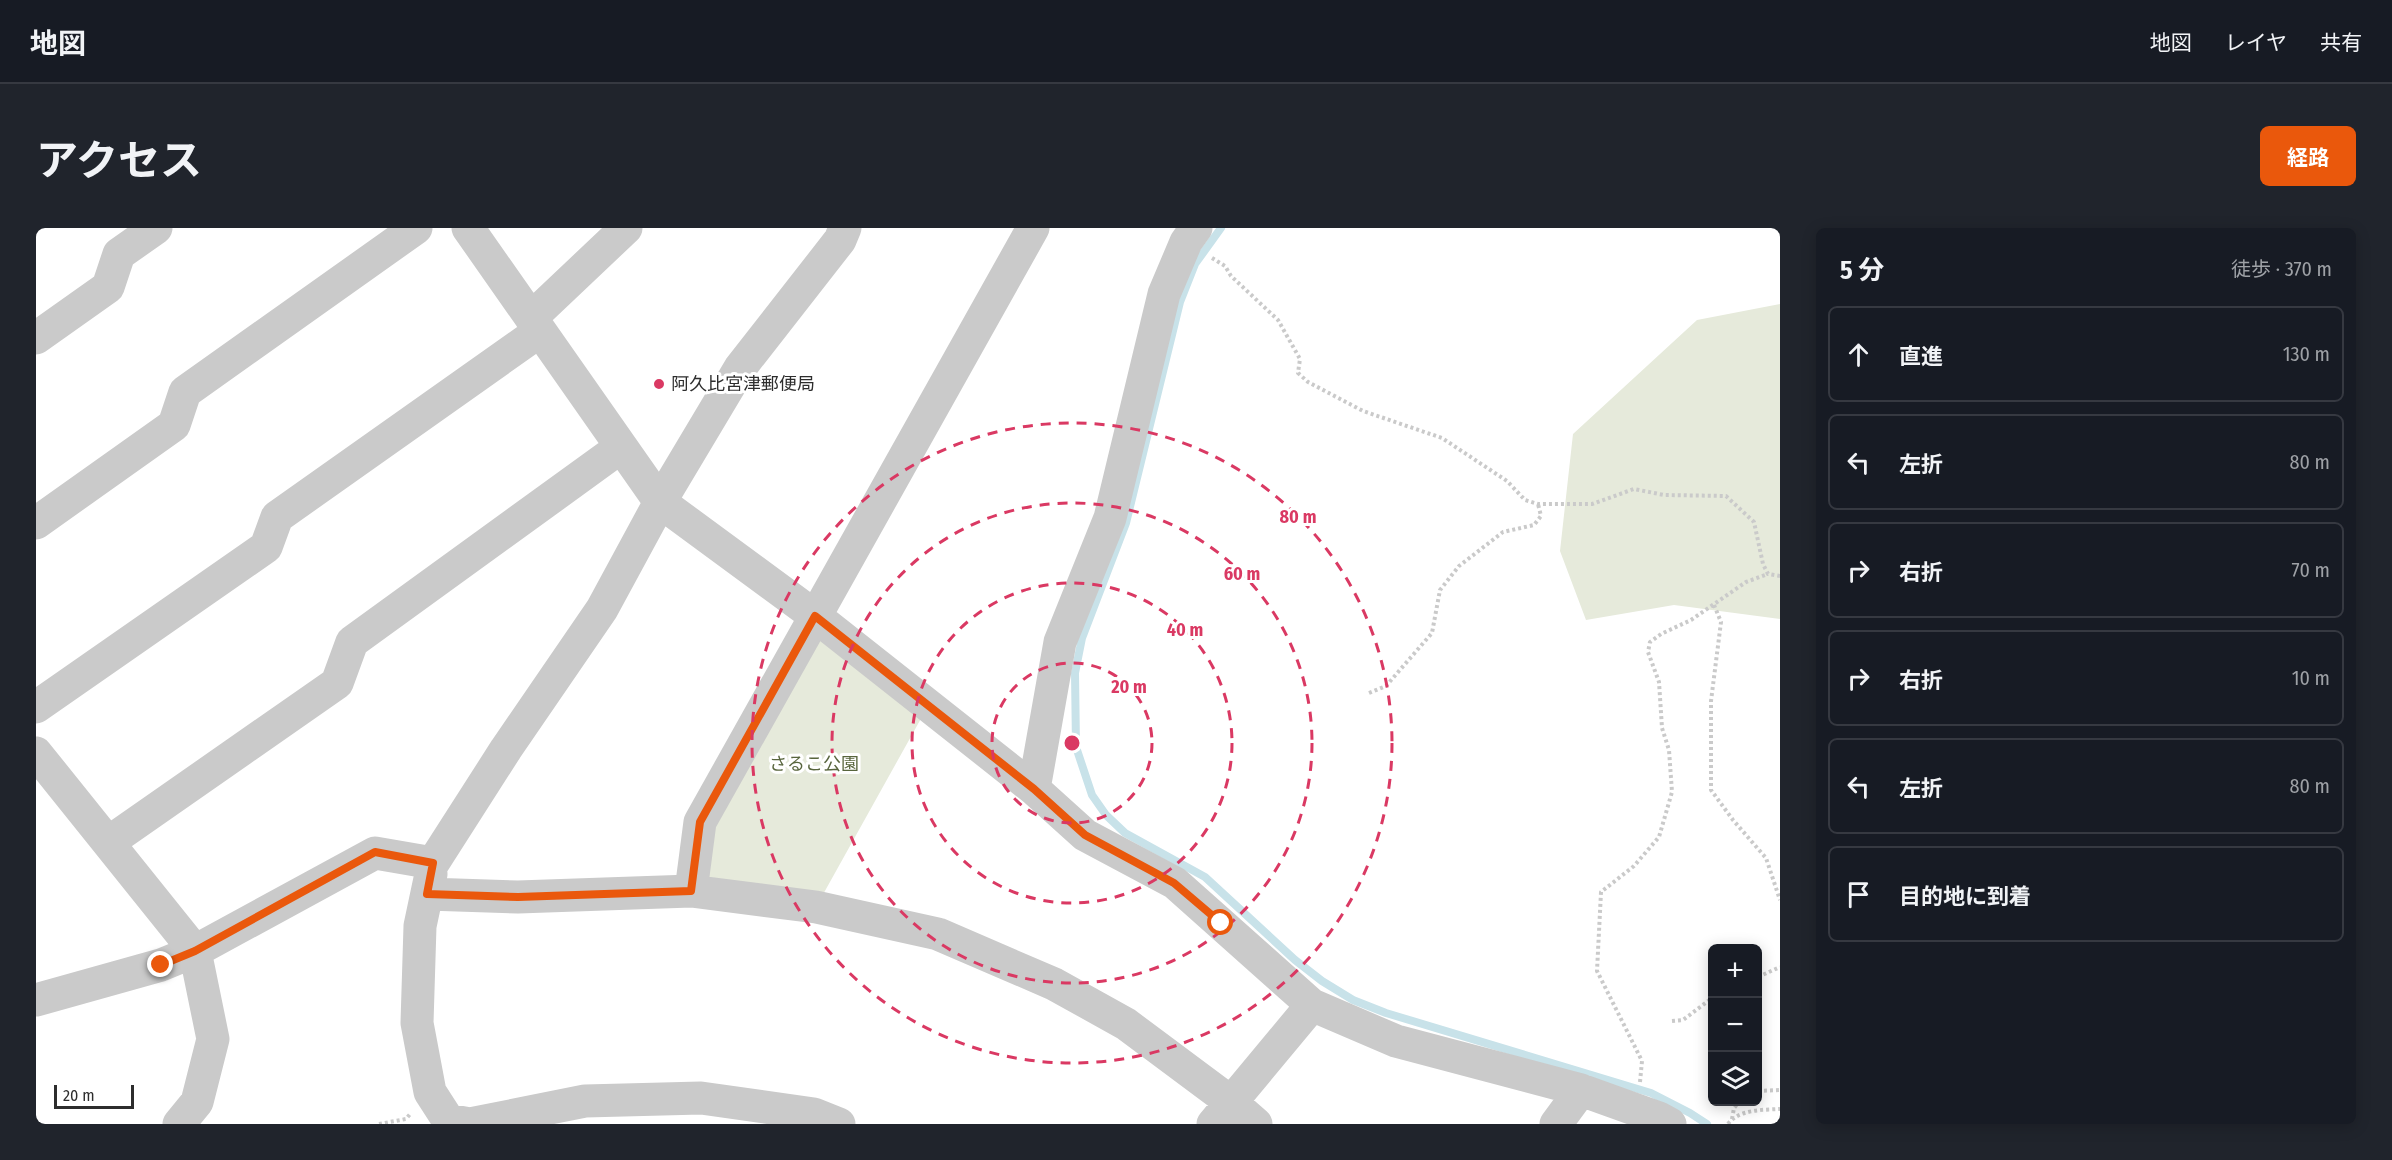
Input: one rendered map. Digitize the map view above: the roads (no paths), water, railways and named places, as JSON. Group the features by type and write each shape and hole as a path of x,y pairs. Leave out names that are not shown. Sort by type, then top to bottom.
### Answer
{"street":[{"path":"36,338 108,287 119,254 156,228"},
{"path":"36,523 174,424 185,392 416,228"},
{"path":"468,228 660,502 815,616 1034,789 1085,835 1174,883 1312,1005 1396,1041 1581,1090 1670,1124"},
{"path":"36,707 266,547 277,517 535,324 626,228"},
{"path":"839,1124 814,1114 701,1098 585,1101 470,1124 448,1120 430,1092 417,1023 420,926 433,863 506,749 602,609 660,502 740,368 840,240 844,228"},
{"path":"691,891 700,822 1033,228"},
{"path":"1034,789 1060,642 1110,518 1164,294 1186,242 1196,228"},
{"path":"109,842 337,682 352,642 621,447"},
{"path":"36,753 195,951 213,1039 197,1102 179,1124"},
{"path":"36,1000 161,965 195,951 375,852 433,863"},
{"path":"427,894 518,897 691,891 816,907 938,934 1054,984 1126,1024 1234,1117 1312,1005"},
{"path":"1556,1124 1581,1090"}],"waterway":[{"path":"1221,228 1195,264 1180,302 1126,523 1082,638 1075,673 1076,747 1092,795 1106,815 1125,833 1205,877 1295,960 1322,981 1353,1000 1386,1013 1651,1093 1707,1124"}],"place":[{"name":"阿久比宮津郵便局","path":"659,384"}],"park label":[{"name":"さるこ公園","path":"814,764"}]}
